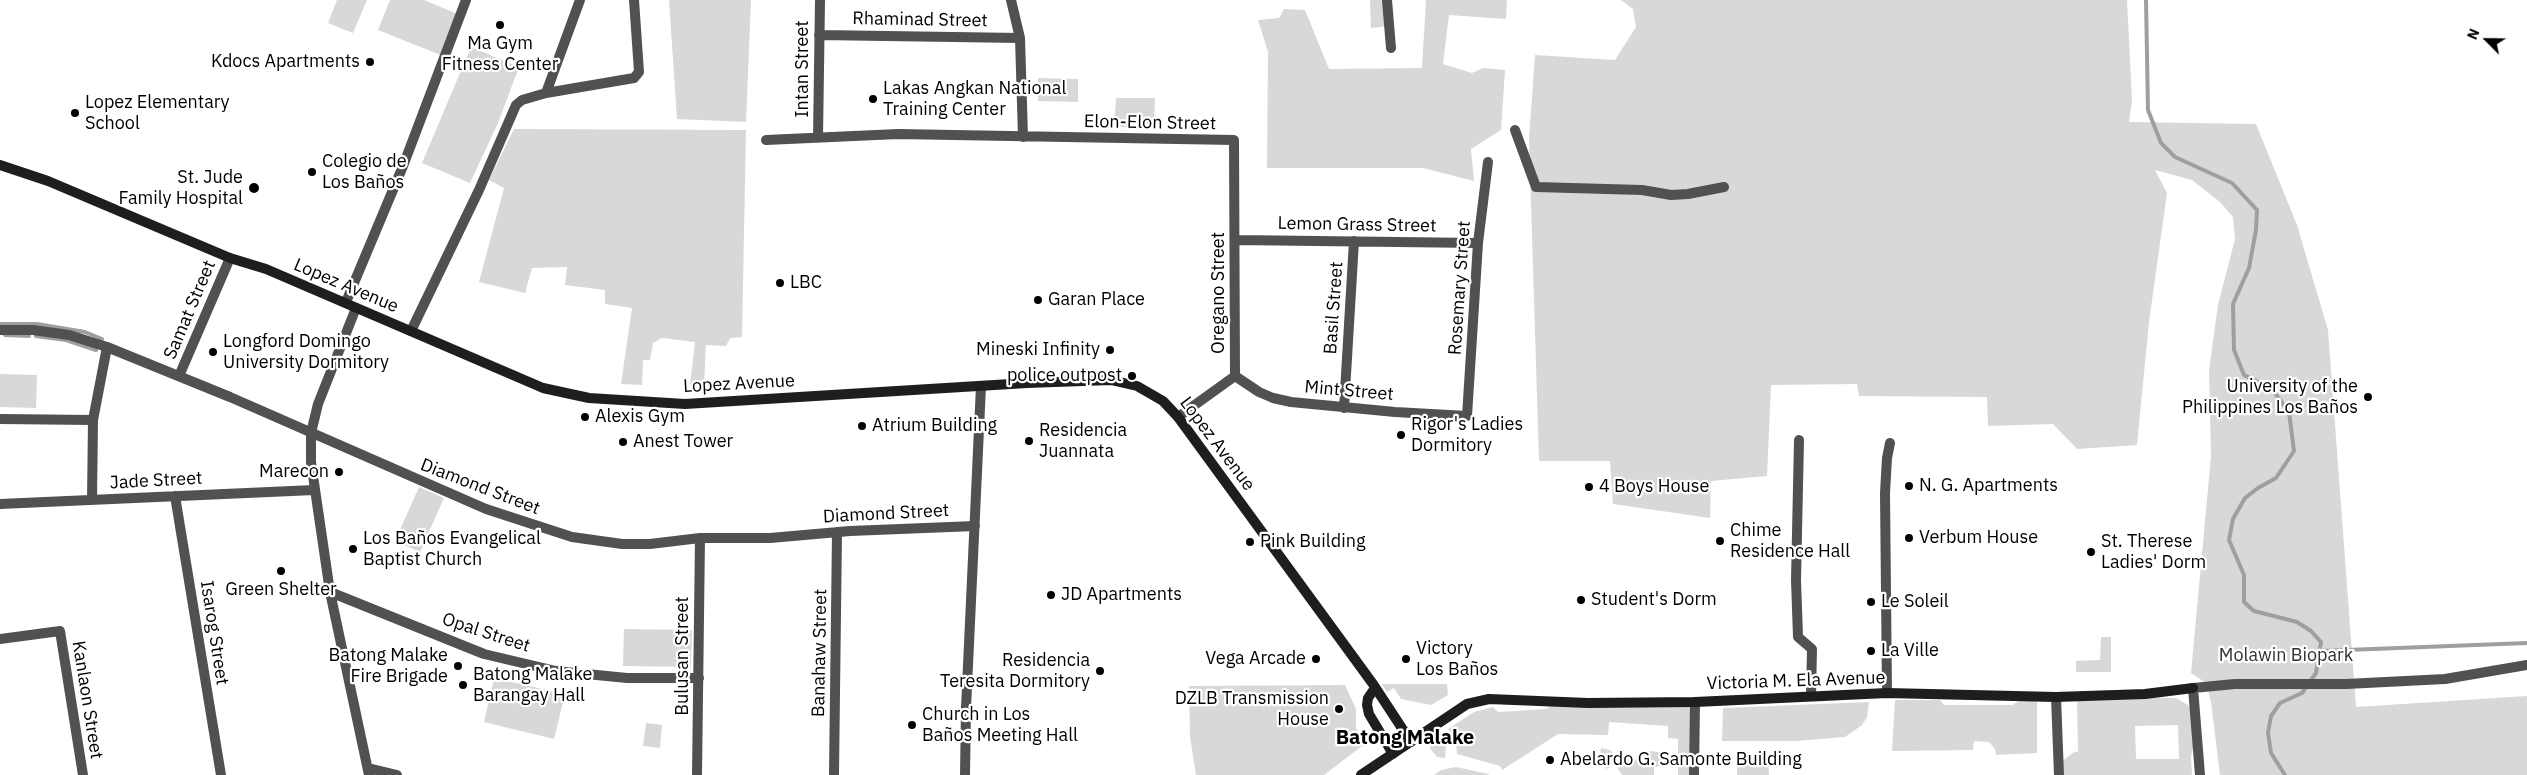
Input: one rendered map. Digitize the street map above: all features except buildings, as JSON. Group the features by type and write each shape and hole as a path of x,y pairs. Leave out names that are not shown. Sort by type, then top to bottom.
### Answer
{"main road":[{"name":"Lopez Avenue","path":"0,165 48,182 230,258 266,269 543,388 589,398 685,404 1112,380 1137,386 1153,394 1178,417 1375,688 1411,742"},
{"path":"1375,688 1366,705 1369,714 1393,754"},
{"name":"Victoria M. Ela Avenue","path":"1361,775 1467,704 1489,699 1574,703 1696,702 1886,693 2056,697 2145,694 2193,688"}],"street":[{"path":"346,302 413,140 466,0"},
{"path":"546,92 580,0"},
{"path":"411,332 479,190 516,105 522,100 546,92 637,76 639,72 634,0"},
{"name":"Intan Street","path":"818,138 820,0"},
{"path":"1011,0 1020,38 1023,137"},
{"path":"1387,0 1391,48"},
{"name":"Rhaminad Street","path":"819,35 1020,38"},
{"path":"1515,130 1536,187 1642,190 1671,195 1688,194 1724,187"},
{"name":"Elon-Elon Street","path":"766,140 898,134 1234,140"},
{"name":"Oregano Street","path":"1178,417 1235,376 1236,240 1234,140"},
{"name":"Rosemary Street","path":"1467,416 1478,242 1488,162"},
{"name":"Lemon Grass Street","path":"1236,240 1478,242"},
{"name":"Basil Street","path":"1344,408 1354,241"},
{"name":"Samat Street","path":"179,376 230,258"},
{"path":"356,308 318,404 312,433 314,490 330,592 368,772 397,775"},
{"name":"Diamond Street","path":"0,330 33,330 69,335 107,346 486,509 572,537 622,544 650,544 700,538 770,538 837,532 975,526"},
{"path":"92,500 93,420 107,346"},
{"name":"Mint Street","path":"1235,376 1259,392 1273,398 1344,408 1467,416"},
{"path":"965,775 981,386"},
{"path":"0,419 93,420"},
{"path":"1799,440 1796,580 1798,637 1812,649 1811,696"},
{"path":"1886,693 1885,493 1890,443"},
{"name":"Jade Street","path":"0,504 314,490"},
{"name":"Isarog Street","path":"175,496 220,775"},
{"name":"Banahaw Street","path":"834,775 837,532"},
{"name":"Bulusan Street","path":"697,775 700,538"},
{"name":"Opal Street","path":"330,592 484,654 556,671 627,678 699,678"},
{"name":"Kanlaon Street","path":"0,639 60,631 83,775"},
{"path":"2200,775 2193,688 2234,684 2346,684 2445,679 2527,665"},
{"path":"2056,697 2059,775"},
{"path":"1694,775 1696,702"}],"green space":[{"path":"337,0 367,0 353,33 328,23"},
{"path":"390,0 424,0 460,15 443,56 378,30"},
{"path":"669,0 751,0 746,122 677,119"},
{"path":"1370,0 1389,0 1387,26 1371,28"},
{"path":"1426,0 1507,0 1506,19 1449,15 1443,64 1472,73 1483,68 1505,70 1501,130 1471,149 1474,181 1423,168 1267,168 1268,52 1258,20 1279,18 1284,9 1305,10 1329,69 1422,68"},
{"name":"Molawin Biopark","path":"1621,0 2127,0 2132,100 2129,122 2256,124 2297,225 2328,330 2356,707 2527,696 2527,775 2220,775 2211,702 2206,683 2191,673 2211,456 2209,370 2218,305 2235,239 2233,217 2220,202 2192,180 2155,170 2167,193 2149,322 2137,445 2077,449 2053,424 1988,426 1987,397 1859,396 1857,384 1771,385 1767,476 1711,481 1710,518 1613,504 1610,461 1539,461 1529,139 1535,55 1615,60 1636,27 1633,9"},
{"path":"471,47 519,67 498,123 470,183 422,163"},
{"path":"1038,78 1078,79 1078,102 1038,101"},
{"path":"1116,98 1155,98 1154,127 1114,127"},
{"path":"514,129 746,130 742,337 730,338 726,346 706,345 704,383 690,385 695,342 662,338 653,343 650,360 643,360 642,385 621,384 632,308 605,304 605,290 565,285 567,267 532,268 525,293 479,282 504,188 489,180"},
{"path":"0,374 37,375 36,408 0,407"},
{"path":"419,487 444,498 420,552 395,541"},
{"path":"624,629 692,630 691,667 623,666"},
{"path":"2101,637 2111,637 2111,672 2076,672 2076,661 2100,660"},
{"path":"494,678 565,694 554,739 484,722"},
{"path":"1382,684 1447,684 1448,695 1431,705 1401,699 1394,688 1387,692"},
{"path":"1345,685 1356,709 1356,728 1366,743 1324,775 1196,775 1190,737 1189,686"},
{"path":"2077,697 2176,698 2188,705 2196,719 2196,735 2191,757 2192,775 2062,775 2061,762 2074,752 2078,752","holes":["2178,725 2179,759 2136,759 2135,726"]},
{"path":"2022,698 2037,698 2037,753 1996,755 1995,749 1989,742 1974,741 1973,750 1892,751 1895,700 1940,700 1944,705 2013,705"},
{"path":"1869,702 1867,717 1862,725 1845,737 1796,741 1722,741 1723,708"},
{"path":"1551,704 1692,705 1691,775 1678,775 1678,739 1668,738 1668,726 1609,722 1608,735 1558,734 1502,770 1500,766 1457,754 1456,741 1448,729 1474,712 1493,707 1498,712 1547,709"},
{"path":"646,723 662,725 660,748 643,746"},
{"path":"1438,734 1446,746 1445,758 1437,757 1430,748 1431,739"},
{"path":"1601,748 1610,750 1613,753 1613,759 1649,760 1649,751 1667,753 1669,759 1662,766 1654,767 1654,775 1622,775 1615,764 1606,769 1599,759"},
{"path":"1768,758 1769,775 1737,775 1737,759"},
{"path":"1456,767 1489,775 1434,775 1441,770"}],"waterway":[{"path":"2146,0 2148,110 2161,143 2175,157 2232,183 2257,210 2256,230 2249,268 2233,304 2234,350 2244,375 2271,388 2289,412 2294,451 2276,478 2245,498 2233,519 2229,540 2244,575 2244,602 2254,611 2297,622 2311,631 2321,642 2316,673 2302,693 2280,703 2271,716 2268,733 2271,753 2285,775"},
{"path":"0,324 37,324 85,332 102,339"},
{"path":"5,335 29,336"},
{"path":"36,336 66,340 96,350"},
{"path":"2321,651 2527,643"}],"place":[{"name":"Ma Gym Fitness Center","path":"500,25"},
{"name":"Kdocs Apartments","path":"370,62"},
{"name":"Lakas Angkan National Training Center","path":"873,99"},
{"name":"Lopez Elementary School","path":"75,113"},
{"name":"Colegio de Los Baños","path":"312,172"},
{"name":"St. Jude Family Hospital","path":"254,188"},
{"name":"LBC","path":"780,283"},
{"name":"Garan Place","path":"1038,300"},
{"name":"Mineski Infinity","path":"1110,350"},
{"name":"Longford Domingo University Dormitory","path":"213,352"},
{"name":"police outpost","path":"1132,376"},
{"name":"University of the Philippines Los Baños","path":"2368,397"},
{"name":"Alexis Gym","path":"585,417"},
{"name":"Atrium Building","path":"862,426"},
{"name":"Rigor's Ladies Dormitory","path":"1401,435"},
{"name":"Residencia Juannata","path":"1029,441"},
{"name":"Anest Tower","path":"623,442"},
{"name":"Marecon","path":"339,472"},
{"name":"N. G. Apartments","path":"1909,486"},
{"name":"4 Boys House","path":"1589,487"},
{"name":"Verbum House","path":"1909,538"},
{"name":"Chime Residence Hall","path":"1720,541"},
{"name":"Pink Building","path":"1250,542"},
{"name":"Los Baños Evangelical Baptist Church","path":"353,549"},
{"name":"St. Therese Ladies' Dorm","path":"2091,552"},
{"name":"Green Shelter","path":"281,571"},
{"name":"JD Apartments","path":"1051,595"},
{"name":"Student's Dorm","path":"1581,600"},
{"name":"Le Soleil","path":"1871,602"},
{"name":"La Ville","path":"1871,651"},
{"name":"Vega Arcade","path":"1316,659"},
{"name":"Victory Los Baños","path":"1406,659"},
{"name":"Batong Malake Fire Brigade","path":"458,666"},
{"name":"Residencia Teresita Dormitory","path":"1100,671"},
{"name":"Batong Malake Barangay Hall","path":"463,685"},
{"name":"DZLB Transmission House","path":"1339,709"},
{"name":"Church in Los Baños Meeting Hall","path":"912,725"},
{"name":"Abelardo G. Samonte Building","path":"1550,760"}],"district":[{"name":"Batong Malake","path":"1405,738"}]}
